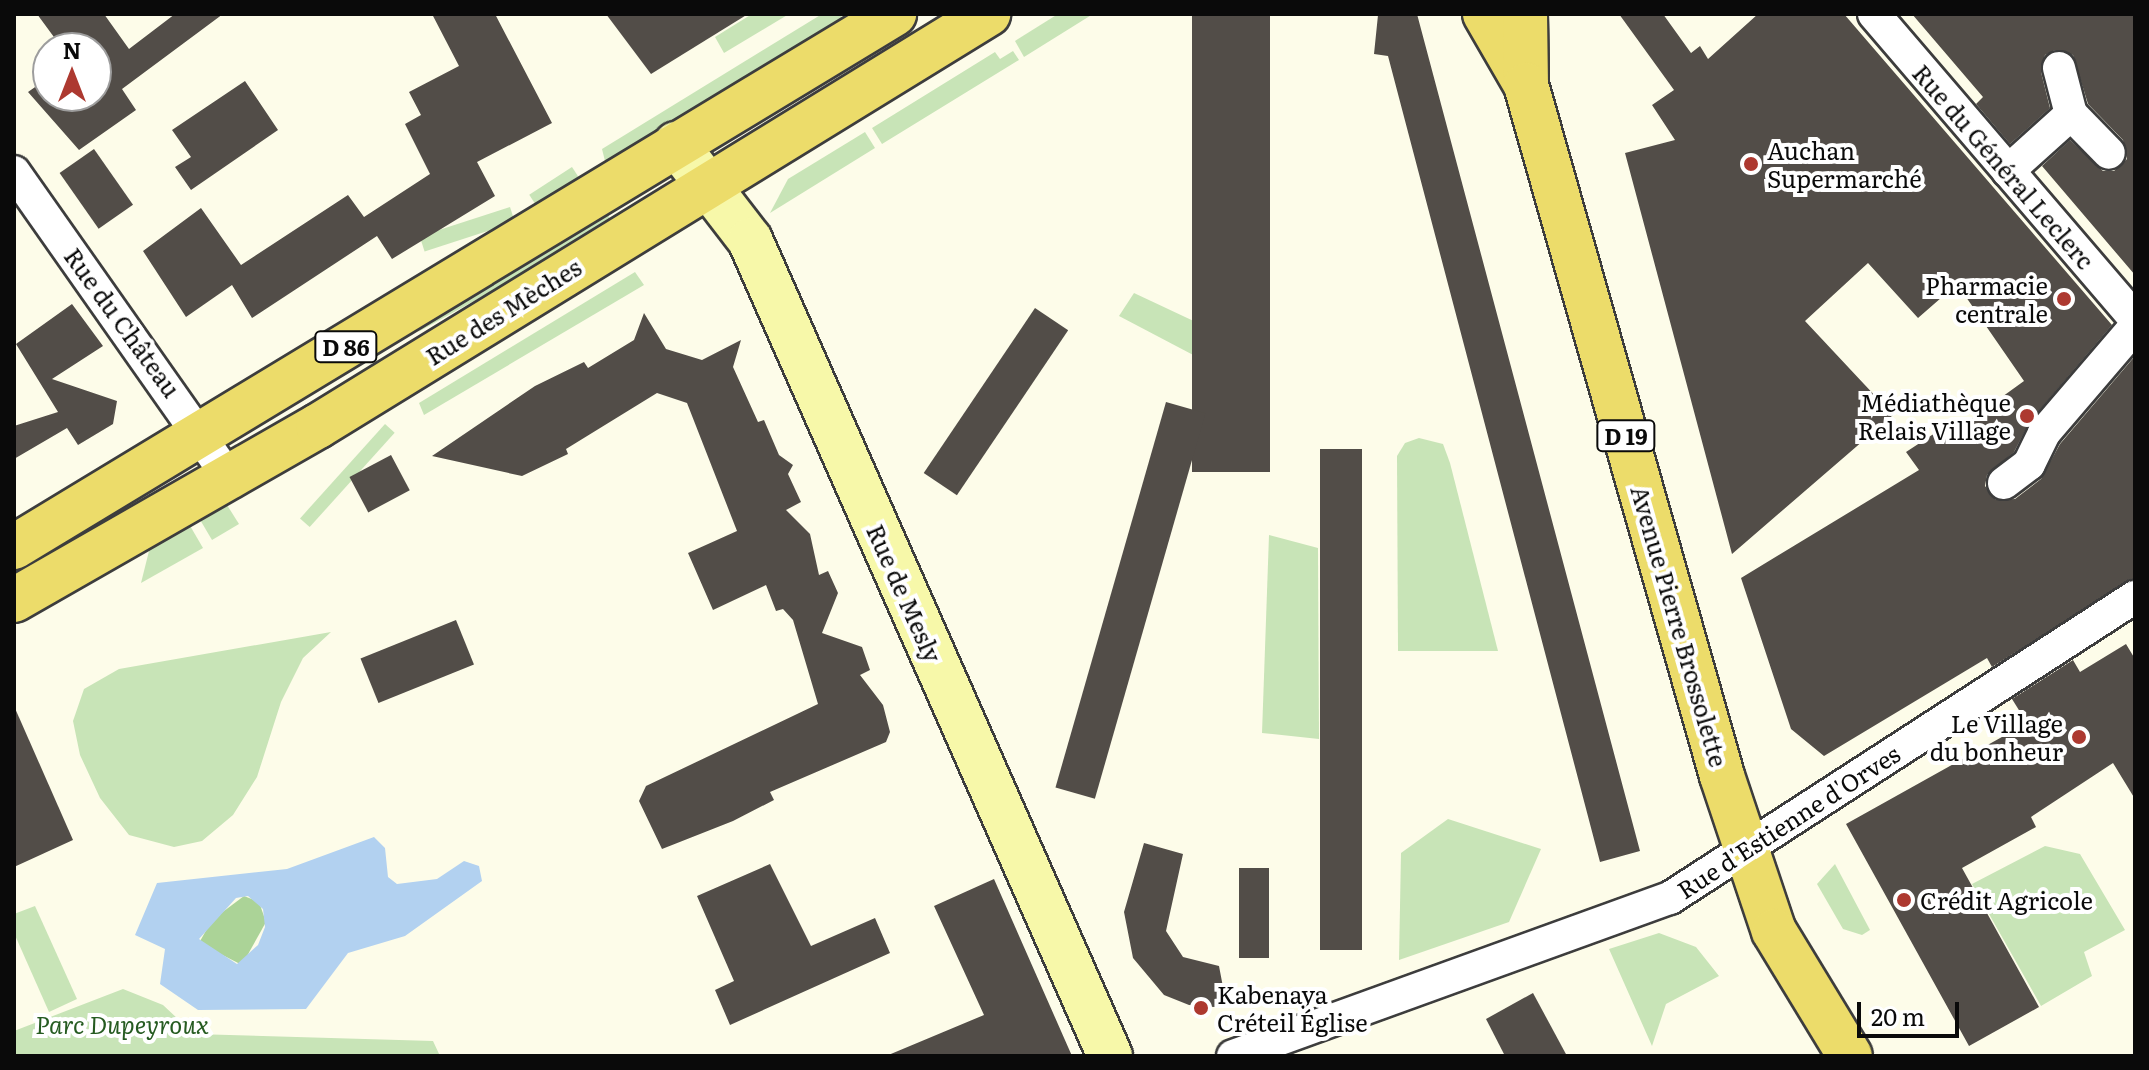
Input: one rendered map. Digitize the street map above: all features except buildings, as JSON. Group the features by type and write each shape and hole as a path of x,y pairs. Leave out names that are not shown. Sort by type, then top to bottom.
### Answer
{"main road":[{"name":"D 86","path":"14,547 894,14"},
{"name":"Rue des Mèches","path":"14,600 227,475 988,14"},
{"name":"Avenue Pierre Brossolette","path":"1485,14 1526,85 1746,849 1793,970 1850,1056"},
{"name":"Avenue Pierre Brossolette","path":"1525,14 1526,85"}],"street":[{"name":"Rue du Général Leclerc","path":"1874,14 2135,319"},
{"path":"2059,68 2071,114 2109,153"},
{"path":"2008,171 2071,114"},
{"name":"Rue de Mesly","path":"676,144 756,254 1110,1056"},
{"name":"Rue du Château","path":"14,172 202,435 227,475"},
{"path":"2004,483 2029,464 2044,433 2135,327"},
{"name":"Rue d'Estienne d'Orves","path":"1233,1056 1670,898 1806,807 2135,597"}],"green space":[{"path":"752,14 789,14 724,53 715,37"},
{"path":"822,14 840,14 844,21 606,165 602,149"},
{"path":"1058,14 1093,14 1024,57 1015,41"},
{"path":"1013,51 1019,60 882,144 872,128 995,52 1000,59"},
{"path":"865,132 875,148 770,213 788,179"},
{"path":"572,167 581,181 538,209 529,195"},
{"path":"510,207 515,222 425,252 420,236"},
{"path":"605,210 613,224 418,332 432,319"},
{"path":"635,272 644,285 424,415 419,403"},
{"path":"1134,293 1266,355 1256,388 1119,316"},
{"path":"385,424 395,433 310,527 300,518"},
{"path":"1419,438 1443,444 1498,651 1398,651 1397,456 1405,443"},
{"path":"227,505 239,524 212,540 199,518"},
{"path":"189,524 203,548 141,583 150,547"},
{"path":"1269,535 1318,548 1319,739 1262,733"},
{"path":"331,632 303,658 281,702 257,777 233,815 202,841 174,847 129,835 100,798 80,755 73,721 84,689 119,669"},
{"path":"1448,819 1541,849 1509,922 1399,960 1401,853"},
{"path":"2045,846 2080,854 2125,930 2084,952 2092,976 2041,1006 1972,884"},
{"path":"1835,864 1870,930 1862,935 1843,929 1817,884"},
{"path":"244,896 259,902 266,922 242,965 199,943 212,920"},
{"path":"35,906 77,999 49,1012 14,933 14,914"},
{"path":"1659,933 1696,947 1719,976 1666,1004 1652,1046 1609,949"},
{"name":"Parc Dupeyroux","path":"123,989 163,1005 194,1034 433,1041 440,1056 14,1056 14,1031"}],"water":[{"path":"374,837 385,848 388,877 397,884 437,879 464,861 479,866 482,881 405,936 348,953 306,1009 198,1010 160,984 165,949 135,935 157,883 287,869","holes":["248,896 263,909 265,927 258,945 237,964 199,939 236,898"]}],"place":[{"name":"Auchan Supermarché","path":"1751,164"},
{"name":"Pharmacie centrale","path":"2064,299"},
{"name":"Médiathèque Relais Village","path":"2027,416"},
{"name":"Le Village du bonheur","path":"2079,737"},
{"name":"Crédit Agricole","path":"1904,900"},
{"name":"Kabenaya Créteil Église","path":"1201,1008"}]}
